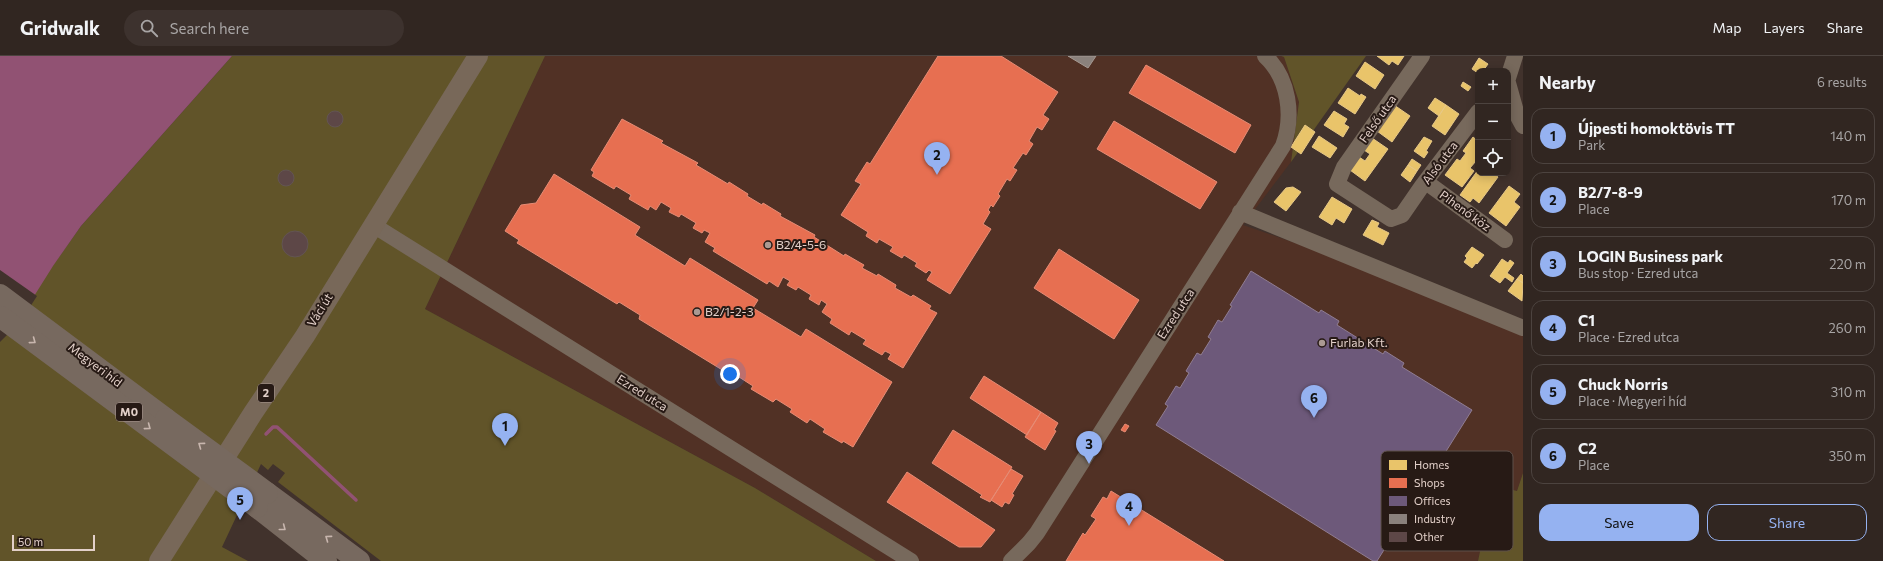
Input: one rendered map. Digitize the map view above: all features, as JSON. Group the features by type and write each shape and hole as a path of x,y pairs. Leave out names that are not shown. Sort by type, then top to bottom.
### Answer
{"highway":[{"name":"Megyeri híd","path":"0,295 262,500"},
{"name":"Megyeri híd","path":"0,316 262,500"},
{"name":"M0","path":"262,500 326,561"},
{"name":"M0","path":"262,500 359,561"}],"main road":[{"name":"Váci út","path":"159,561 253,413 305,336 478,56"}],"street":[{"name":"Ezred utca","path":"1011,561 1037,533 1283,146 1290,122 1286,90 1273,64 1265,56"},
{"name":"Felső utca","path":"1402,215 1391,218 1337,184 1344,167 1422,56"},
{"path":"1511,69 1515,56"},
{"path":"1511,94 1517,115 1523,126"},
{"name":"Alsó utca","path":"1402,215 1475,116"},
{"name":"Pihenő köz","path":"1426,182 1505,240"},
{"path":"1240,212 1523,328"},
{"name":"Ezred utca","path":"373,225 911,561"}],"shaded area":[{"path":"0,56 232,56 81,226 53,266 19,320 0,340"},
{"path":"232,56 545,56 425,309 755,488 876,561 381,561 278,482 285,473 273,464 268,470 261,464 222,547 248,561 0,561 0,340 81,226"},
{"path":"545,56 1281,56 1284,57 1299,102 1291,162 1243,225 1523,322 1523,473 1517,491 1513,490 1513,451 1381,451 1381,551 1480,551 1478,561 876,561 755,488 425,309"},
{"path":"1281,56 1366,56 1291,162 1299,102 1284,57"},
{"path":"1523,473 1523,561 1478,561 1480,551 1513,551 1513,490 1517,491"}],"pier":[{"path":"0,270 37,296 21,321 0,342"}],"building: Homes":[{"path":"1377,56 1404,56 1398,65 1392,61 1389,65"},
{"path":"1479,58 1488,64 1485,68 1475,68 1475,71 1472,69"},
{"path":"1365,62 1384,75 1375,89 1356,76"},
{"path":"1463,82 1471,87 1468,91 1461,86"},
{"path":"1348,88 1360,96 1361,94 1366,97 1355,114 1338,103"},
{"path":"1435,98 1446,105 1439,116 1428,108"},
{"path":"1394,105 1410,116 1392,142 1377,131"},
{"path":"1446,105 1459,114 1445,135 1432,126"},
{"path":"1334,111 1347,119 1344,124 1349,127 1343,137 1324,125"},
{"path":"1305,125 1315,132 1301,154 1291,147"},
{"path":"1319,136 1337,148 1330,158 1312,147"},
{"path":"1424,137 1432,141 1424,158 1414,151"},
{"path":"1473,137 1475,139 1475,162 1470,168 1474,171 1462,187 1445,175 1457,159 1460,161 1466,153 1463,151"},
{"path":"1372,138 1388,149 1365,181 1350,170 1359,157 1365,161 1370,154 1364,150"},
{"path":"1412,159 1421,165 1417,171 1408,165"},
{"path":"1408,165 1417,171 1410,182 1401,175"},
{"path":"1475,174 1475,176 1498,177 1479,203 1473,198 1470,202 1460,195"},
{"path":"1509,186 1520,194 1514,202 1520,207 1506,226 1489,213"},
{"path":"1293,187 1301,192 1286,211 1274,202 1286,188"},
{"path":"1332,197 1352,209 1344,223 1336,218 1332,225 1319,217"},
{"path":"1372,220 1379,223 1377,227 1389,233 1383,245 1363,235"},
{"path":"1472,247 1484,255 1472,268 1464,262 1467,258 1465,256"},
{"path":"1502,259 1508,263 1510,260 1514,263 1507,273 1514,278 1512,282 1505,277 1500,283 1490,276"},
{"path":"1521,274 1523,276 1523,283 1517,279"},
{"path":"1517,279 1523,283 1522,301 1508,291"}],"building: Shops":[{"path":"938,56 1001,56 1058,92 1043,115 1049,119 1042,130 1037,127 1029,141 1033,144 1026,155 1023,153 1013,168 1017,170 1010,181 1007,179 998,194 1000,196 993,207 991,205 988,210 990,212 983,224 991,229 950,294 927,280 932,272 929,270 926,273 915,266 917,263 904,255 902,258 890,251 893,247 879,239 877,243 866,236 868,232 841,215 861,184 855,181 867,162 870,164"},
{"path":"1146,65 1251,125 1235,153 1129,93"},
{"name":"B2/4-5-6","path":"622,119 663,141 661,143 698,163 696,165 728,184 729,182 762,205 763,203 781,214 780,216 815,235 814,237 844,256 845,254 864,265 862,268 877,276 878,274 896,285 895,288 911,297 913,295 931,306 929,309 937,313 903,368 888,359 891,354 885,351 882,355 863,344 866,340 851,331 849,335 830,323 832,319 822,312 827,304 821,300 819,305 809,299 811,295 798,287 796,290 787,285 790,281 783,277 778,287 769,281 767,284 713,251 715,248 705,242 710,233 704,230 702,233 693,228 696,223 681,214 679,217 669,212 671,208 661,202 656,210 650,206 648,210 629,199 631,195 616,186 614,189 592,176 594,172 591,170"},
{"path":"1114,121 1217,182 1200,209 1097,149"},
{"name":"B2/1-2-3","path":"554,174 640,227 635,235 685,266 690,258 758,300 753,308 801,337 806,329 892,382 853,447 843,441 842,443 823,432 825,429 810,419 807,423 790,412 792,409 776,399 773,402 751,389 753,386 739,377 737,379 639,319 640,315 619,302 617,304 517,243 519,240 505,231 521,205 536,203"},
{"path":"1059,249 1139,300 1114,339 1034,288"},
{"path":"984,376 1041,412 1027,435 970,398"},
{"path":"1041,412 1058,423 1054,430 1056,431 1045,450 1025,437"},
{"path":"1125,424 1129,426 1125,432 1121,430"},
{"path":"953,430 1012,467 990,502 980,497 982,495 932,463"},
{"path":"1011,469 1023,476 1012,494 1014,495 1009,504 1005,502 1002,507 991,500"},
{"path":"907,472 995,530 981,547 959,547 887,502"},
{"path":"1111,491 1224,561 1066,561 1083,533 1085,535 1096,519 1091,516 1103,497 1107,499"}],"building: Offices":[{"path":"1251,271 1319,313 1321,310 1339,321 1337,325 1383,354 1385,351 1404,363 1402,367 1472,410 1446,451 1381,451 1381,551 1383,551 1377,561 1373,561 1156,425 1168,406 1165,404 1176,386 1180,388 1189,373 1186,371 1197,353 1201,355 1211,339 1208,337 1218,320 1222,322 1232,306 1230,305"}],"building: Industry":[{"path":"1068,56 1096,56 1088,68"}],"building: Other":[{"path":"332,111 338,111 343,116 341,125 338,127 332,127 327,122 327,116"},
{"path":"283,170 289,170 294,175 292,184 289,186 283,186 278,181 278,175"},
{"path":"295,231 304,235 308,244 304,253 295,257 286,253 282,244 286,235"}],"waterway":[{"path":"266,434 273,427 277,427 356,500"}],"place":[{"name":"B2/7-8-9","path":"937,175"},
{"name":"B2/4-5-6","path":"768,245"},
{"name":"B2/1-2-3","path":"697,312"},
{"name":"Furlab Kft.","path":"1322,343"},
{"name":"C2","path":"1314,418"},
{"name":"Újpesti homoktövis TT","path":"505,446"},
{"name":"LOGIN Business park","path":"1089,464"},
{"name":"Chuck Norris","path":"240,520"},
{"name":"C1","path":"1129,526"}]}
